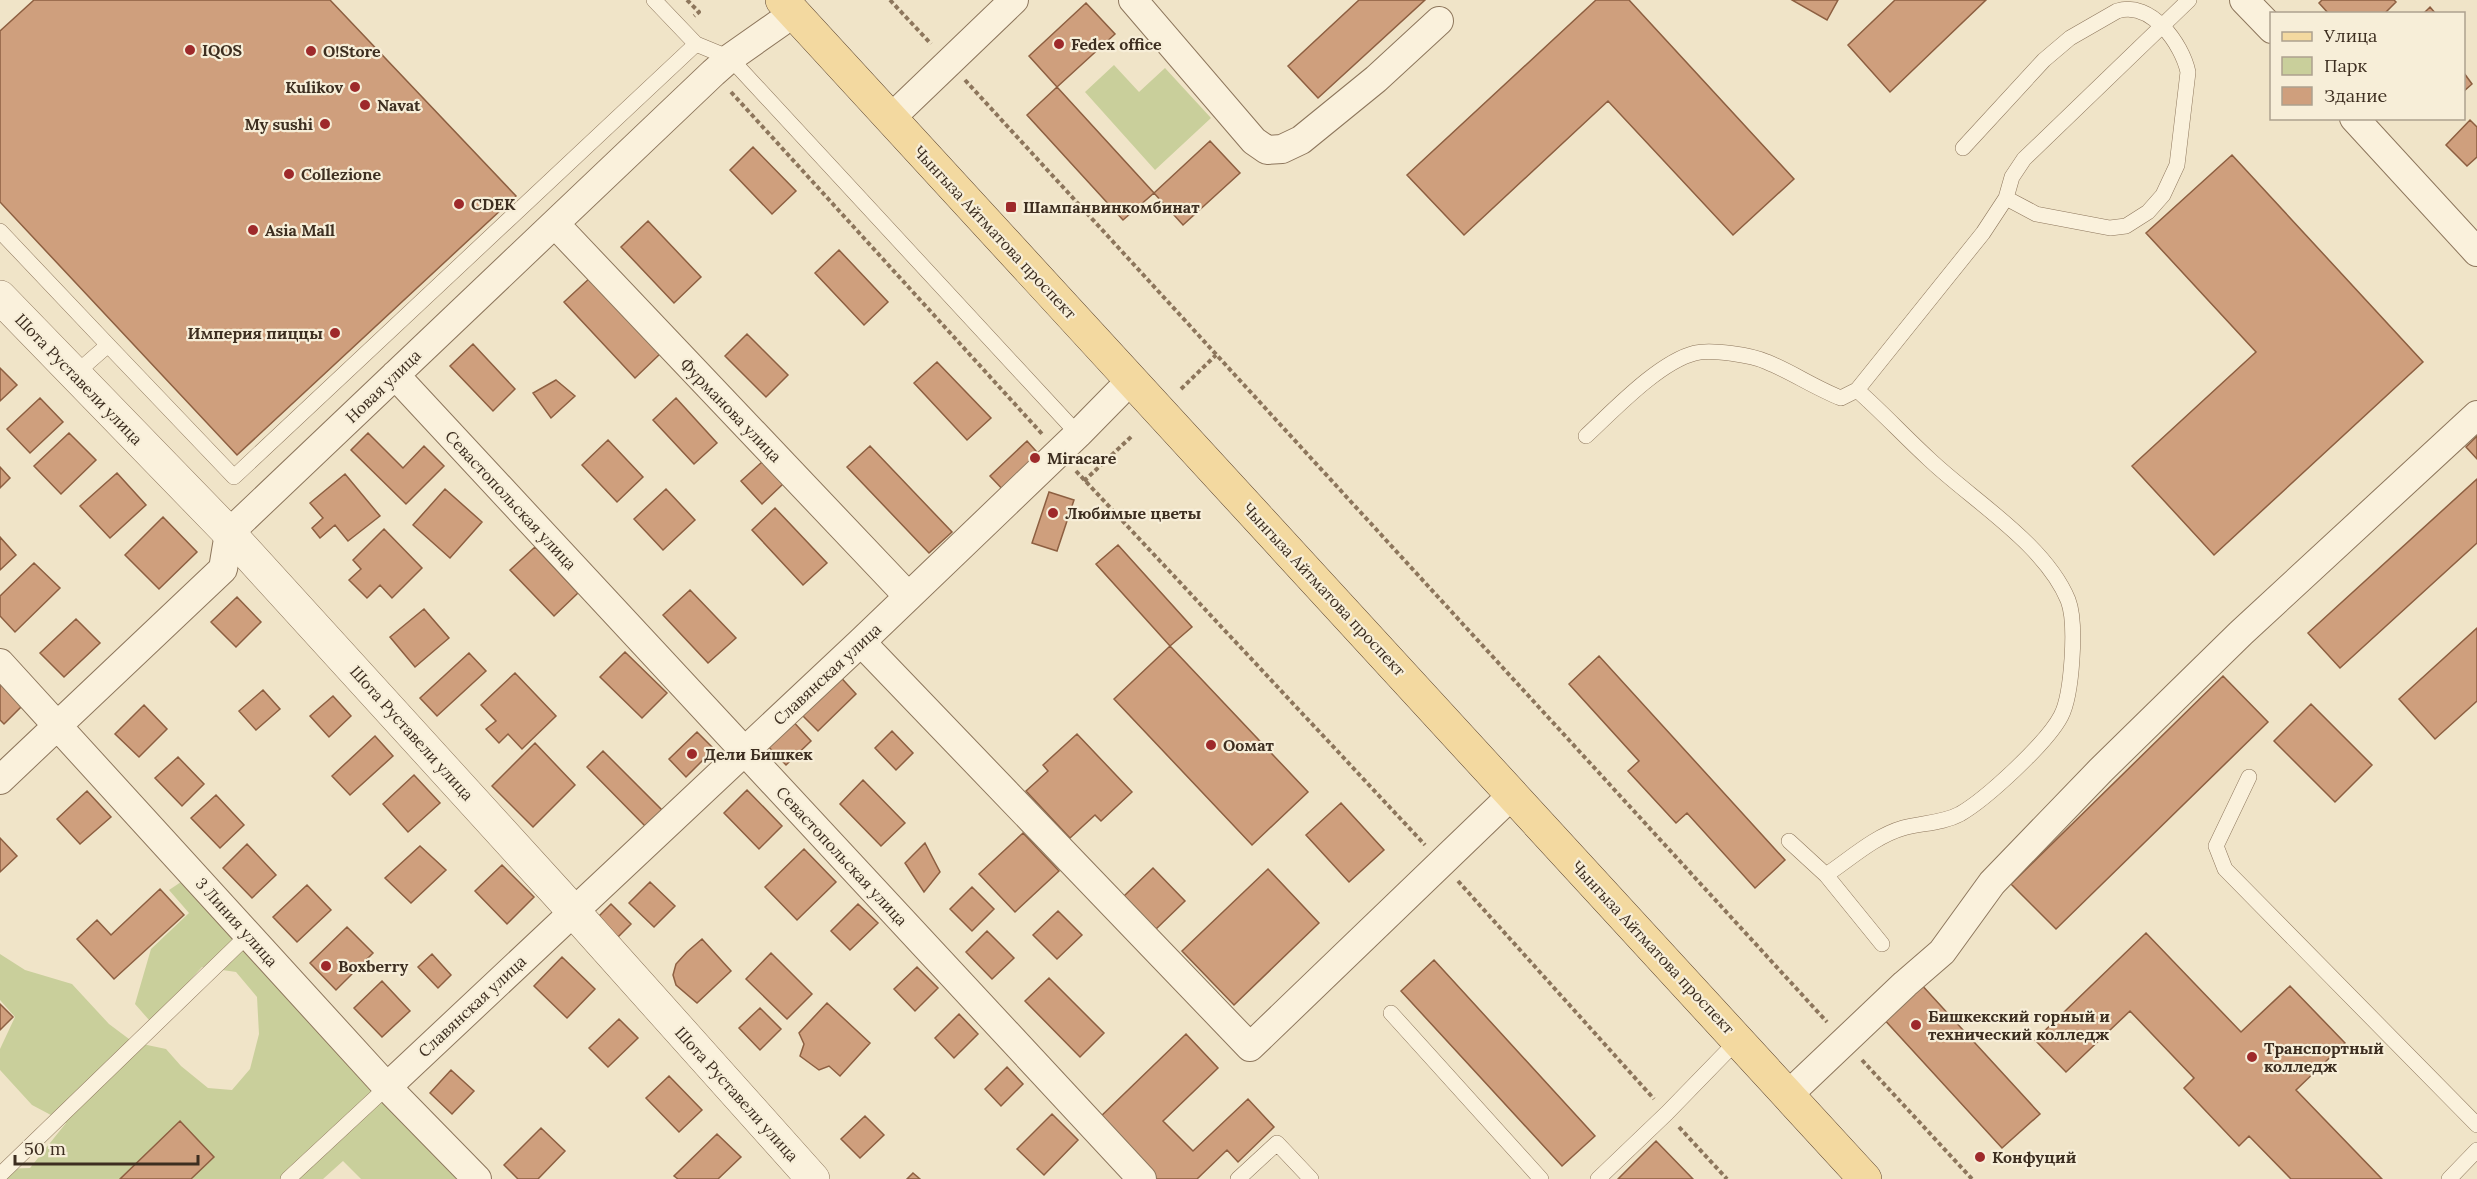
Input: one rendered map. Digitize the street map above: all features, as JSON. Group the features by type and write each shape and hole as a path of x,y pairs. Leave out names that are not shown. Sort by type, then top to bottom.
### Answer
{"main road":[{"name":"Чынгыза Айтматова проспект","path":"788,7 1865,1179"}],"street":[{"path":"891,118 1014,0"},
{"path":"1133,0 1254,141 1267,150 1282,149 1301,140 1376,80 1439,21"},
{"path":"2244,0 2270,28"},
{"name":"Новая улица","path":"230,533 722,66 788,7"},
{"path":"2356,120 2477,252"},
{"name":"Фурманова улица","path":"555,224 908,596"},
{"name":"Шота Руставели улица","path":"0,297 230,533 574,911 813,1179"},
{"name":"Севастопольская улица","path":"395,375 1142,1179"},
{"name":"Славянская улица","path":"387,1087 861,642 1078,434 1131,380"},
{"path":"1788,1095 1942,952 1992,883 2101,770 2241,633 2477,415"},
{"path":"0,780 224,569 230,533"},
{"path":"861,642 1250,1047 1513,794"},
{"name":"3 Линия улица","path":"0,663 387,1087 477,1179"}],"lane":[{"path":"654,0 696,44 722,66 1078,434"},
{"path":"1586,435 1668,365 1696,353 1748,355 1769,362 1822,391 1841,398 1857,390 1983,233 2006,198 2012,177 2024,159 2189,0"},
{"path":"1963,148 2044,60 2070,38 2123,8 2142,9 2153,15 2181,49 2188,72 2177,165 2163,195 2148,212 2126,226 2110,228 2036,214 2006,198"},
{"path":"0,231 234,477 696,44"},
{"path":"75,374 108,345"},
{"path":"1826,875 1877,839 1902,828 1960,814 2030,755 2061,716 2071,673 2073,640 2068,601 2040,557 1929,459 1887,416 1857,390"},
{"path":"2249,777 2216,846 2225,869 2477,1125"},
{"path":"1789,841 1826,875 1882,944"},
{"path":"0,1175 248,935"},
{"path":"1391,1013 1541,1179"},
{"path":"1598,1179 1738,1040"},
{"path":"288,1179 387,1087"},
{"path":"1238,1179 1277,1143 1311,1179"},
{"path":"2449,1179 2477,1150"}],"path":[{"path":"890,0 1972,1179"},
{"path":"722,66 1048,440"},
{"path":"1181,389 1216,355"},
{"path":"1084,481 1133,435"},
{"path":"1071,466 1442,863 1727,1179"}],"green space":[{"path":"1114,65 1139,92 1165,68 1211,118 1155,170 1085,92"},
{"path":"181,882 457,1179 361,1179 343,1161 323,1179 0,1179 0,1169 30,1168 66,1123 32,1105 0,1070 0,1049 15,1017 0,1000 0,954 25,970 72,984 109,1024 133,1042 166,1049 181,1066 208,1088 232,1090 250,1069 259,1034 257,997 236,972 202,967 168,1004 149,1020 135,1004 151,949 189,913 169,890"}],"building":[{"name":"Asia Mall","path":"34,0 330,0 516,196 237,455 0,202 0,31"},
{"path":"1359,0 1425,0 1318,98 1288,66"},
{"path":"1596,0 1629,0 1794,179 1733,235 1608,101 1464,235 1407,175"},
{"path":"1792,0 1838,0 1827,20"},
{"path":"1895,0 1986,0 1890,92 1848,45"},
{"path":"2322,0 2394,0 2396,2 2386,12 2327,12 2319,3"},
{"path":"1086,3 1115,34 1057,87 1029,56"},
{"path":"2430,7 2434,12 2425,12"},
{"path":"2465,74 2472,84 2465,90"},
{"path":"1057,87 1154,193 1123,220 1027,115"},
{"path":"2470,120 2477,127 2477,157 2467,166 2446,145"},
{"path":"1210,141 1240,173 1183,225 1154,193"},
{"path":"753,147 796,191 772,214 730,170"},
{"path":"2232,155 2423,362 2214,555 2132,466 2256,352 2146,233"},
{"path":"648,221 701,277 674,303 621,247"},
{"path":"839,250 888,302 864,325 815,273"},
{"path":"591,277 662,352 635,378 564,302"},
{"path":"747,334 788,375 766,397 725,356"},
{"path":"473,344 515,389 493,411 450,366"},
{"path":"937,362 991,418 967,440 914,383"},
{"path":"0,368 17,385 0,401"},
{"path":"556,380 575,396 551,418 533,393"},
{"path":"40,398 63,422 30,453 7,429"},
{"path":"676,398 717,443 694,464 653,420"},
{"path":"69,433 96,460 61,494 34,466"},
{"path":"368,433 403,468 424,446 444,466 406,504 351,450"},
{"path":"2477,436 2477,459 2466,447"},
{"path":"608,440 643,477 617,502 582,465"},
{"path":"1027,441 1044,460 1007,494 990,476"},
{"path":"870,446 952,532 929,553 847,467"},
{"path":"762,462 783,484 762,504 741,481"},
{"path":"0,467 10,478 0,488"},
{"path":"117,473 146,505 110,538 80,506"},
{"path":"345,474 380,516 348,541 335,525 320,538 312,528 323,518 310,503"},
{"path":"2477,479 2477,543 2340,668 2308,633"},
{"path":"445,489 482,522 450,558 413,525"},
{"path":"666,489 695,520 663,550 634,519"},
{"path":"1049,492 1074,500 1057,551 1032,543"},
{"path":"775,508 827,563 803,585 752,530"},
{"path":"163,517 197,552 159,589 125,555"},
{"path":"384,529 422,568 392,598 380,585 367,598 349,580 361,569 353,560"},
{"path":"0,537 16,555 0,570"},
{"path":"1118,545 1192,627 1170,646 1096,564"},
{"path":"535,547 578,593 554,616 510,570"},
{"path":"34,563 60,588 15,632 0,616 0,596"},
{"path":"690,590 736,638 708,663 663,615"},
{"path":"237,597 261,622 236,647 211,622"},
{"path":"424,609 449,638 415,667 390,637"},
{"path":"76,619 100,643 64,677 40,653"},
{"path":"2477,628 2477,701 2435,739 2399,699"},
{"name":"Оомат","path":"1170,646 1308,792 1252,845 1114,699"},
{"path":"625,652 667,693 642,718 600,677"},
{"path":"469,653 486,671 437,716 420,698"},
{"path":"1599,656 1785,860 1755,888 1687,813 1676,823 1628,771 1639,761 1569,684"},
{"path":"835,671 856,694 818,731 796,709"},
{"path":"515,673 556,716 522,749 508,734 499,743 486,729 496,721 481,705"},
{"path":"2223,676 2268,722 2056,929 2011,884"},
{"path":"0,681 26,702 4,724 0,720"},
{"path":"263,690 280,709 256,730 239,711"},
{"path":"333,696 351,716 329,737 310,716"},
{"path":"2311,704 2372,765 2335,802 2274,741"},
{"path":"144,705 167,729 139,757 115,734"},
{"path":"789,717 811,741 786,765 763,741"},
{"path":"892,731 913,753 896,770 875,748"},
{"name":"Дели Бишкек","path":"697,732 714,749 686,777 669,759"},
{"path":"1077,734 1132,792 1101,821 1095,815 1070,838 1026,791 1048,771 1043,765"},
{"path":"375,736 393,756 350,795 332,776"},
{"path":"535,743 575,785 533,827 492,786"},
{"path":"603,751 662,810 645,826 587,767"},
{"path":"178,757 204,784 182,806 155,778"},
{"path":"414,775 440,803 408,832 383,804"},
{"path":"863,780 905,823 881,846 840,804"},
{"path":"747,790 782,826 759,849 724,813"},
{"path":"87,791 111,817 80,844 57,819"},
{"path":"216,795 244,825 220,848 191,818"},
{"path":"1341,803 1384,850 1349,882 1306,835"},
{"path":"1023,833 1059,871 1015,912 979,874"},
{"path":"0,838 17,856 0,872"},
{"path":"925,843 940,872 924,892 905,863"},
{"path":"247,844 276,875 252,898 223,868"},
{"path":"420,846 446,870 411,903 385,878"},
{"path":"804,849 836,882 797,920 765,887"},
{"path":"502,865 534,897 507,924 475,891"},
{"path":"1153,868 1185,901 1156,929 1124,896"},
{"path":"1268,869 1319,923 1234,1005 1182,951"},
{"path":"650,882 675,906 654,927 629,903"},
{"path":"307,885 331,910 297,942 273,917"},
{"path":"972,887 994,909 972,931 950,909"},
{"path":"160,889 184,915 114,979 77,939 97,920 111,935"},
{"path":"611,904 631,924 616,939 596,919"},
{"path":"858,904 878,923 850,950 831,931"},
{"path":"1058,911 1082,935 1057,959 1033,935"},
{"path":"347,927 373,953 336,990 310,963"},
{"path":"987,931 1014,958 992,979 966,952"},
{"name":"Транспортный колледж","path":"2146,933 2241,1032 2290,986 2345,1043 2296,1090 2382,1179 2291,1179 2249,1136 2239,1146 2184,1088 2194,1078 2130,1011 2066,1072 2035,1040"},
{"path":"702,939 731,971 697,1003 676,985 673,975 676,964"},
{"path":"771,953 812,994 787,1019 746,979"},
{"path":"432,954 451,975 438,988 418,967"},
{"path":"562,957 595,989 567,1018 534,986"},
{"path":"1434,960 1595,1136 1562,1166 1401,991"},
{"path":"917,967 938,988 915,1011 894,989"},
{"path":"1049,978 1104,1033 1080,1057 1025,1001"},
{"path":"382,981 410,1011 382,1037 354,1008"},
{"path":"1919,982 2040,1114 2002,1148 1881,1016"},
{"path":"827,1003 870,1043 840,1076 829,1066 819,1070 800,1056 804,1044 799,1033"},
{"path":"0,1004 13,1017 0,1030"},
{"path":"760,1008 781,1029 760,1050 739,1028"},
{"path":"959,1014 978,1034 954,1058 935,1038"},
{"path":"619,1019 638,1038 608,1067 589,1048"},
{"path":"1186,1034 1218,1068 1163,1121 1193,1151 1248,1099 1274,1127 1238,1162 1227,1150 1197,1179 1151,1179 1096,1121"},
{"path":"1007,1067 1023,1084 1001,1106 985,1089"},
{"path":"451,1070 474,1091 452,1114 430,1093"},
{"path":"669,1076 702,1110 679,1132 646,1098"},
{"path":"1052,1114 1078,1140 1044,1175 1017,1149"},
{"path":"865,1116 884,1135 860,1158 841,1139"},
{"path":"180,1121 214,1157 191,1179 120,1179"},
{"path":"541,1128 565,1151 538,1179 518,1179 504,1165"},
{"path":"717,1134 741,1157 718,1179 678,1179 674,1176"},
{"path":"1656,1141 1693,1179 1618,1179"},
{"path":"913,1173 920,1179 907,1179"}],"place":[{"name":"Fedex office","path":"1059,44"},
{"name":"IQOS","path":"190,50"},
{"name":"O!Store","path":"311,51"},
{"name":"Kulikov","path":"355,87"},
{"name":"Navat","path":"365,105"},
{"name":"My sushi","path":"325,124"},
{"name":"Cоllezione","path":"289,174"},
{"name":"CDEK","path":"459,204"},
{"name":"Шампанвинкомбинат","path":"1011,207"},
{"name":"Asia Mall","path":"253,230"},
{"name":"Империя пиццы","path":"335,333"},
{"name":"Miracare","path":"1035,458"},
{"name":"Любимые цветы","path":"1053,513"},
{"name":"Оомат","path":"1211,745"},
{"name":"Дели Бишкек","path":"692,754"},
{"name":"Boxberry","path":"326,966"},
{"name":"Бишкекский горный и технический колледж","path":"1916,1025"},
{"name":"Транспортный колледж","path":"2252,1057"},
{"name":"Конфуций","path":"1980,1157"}]}
